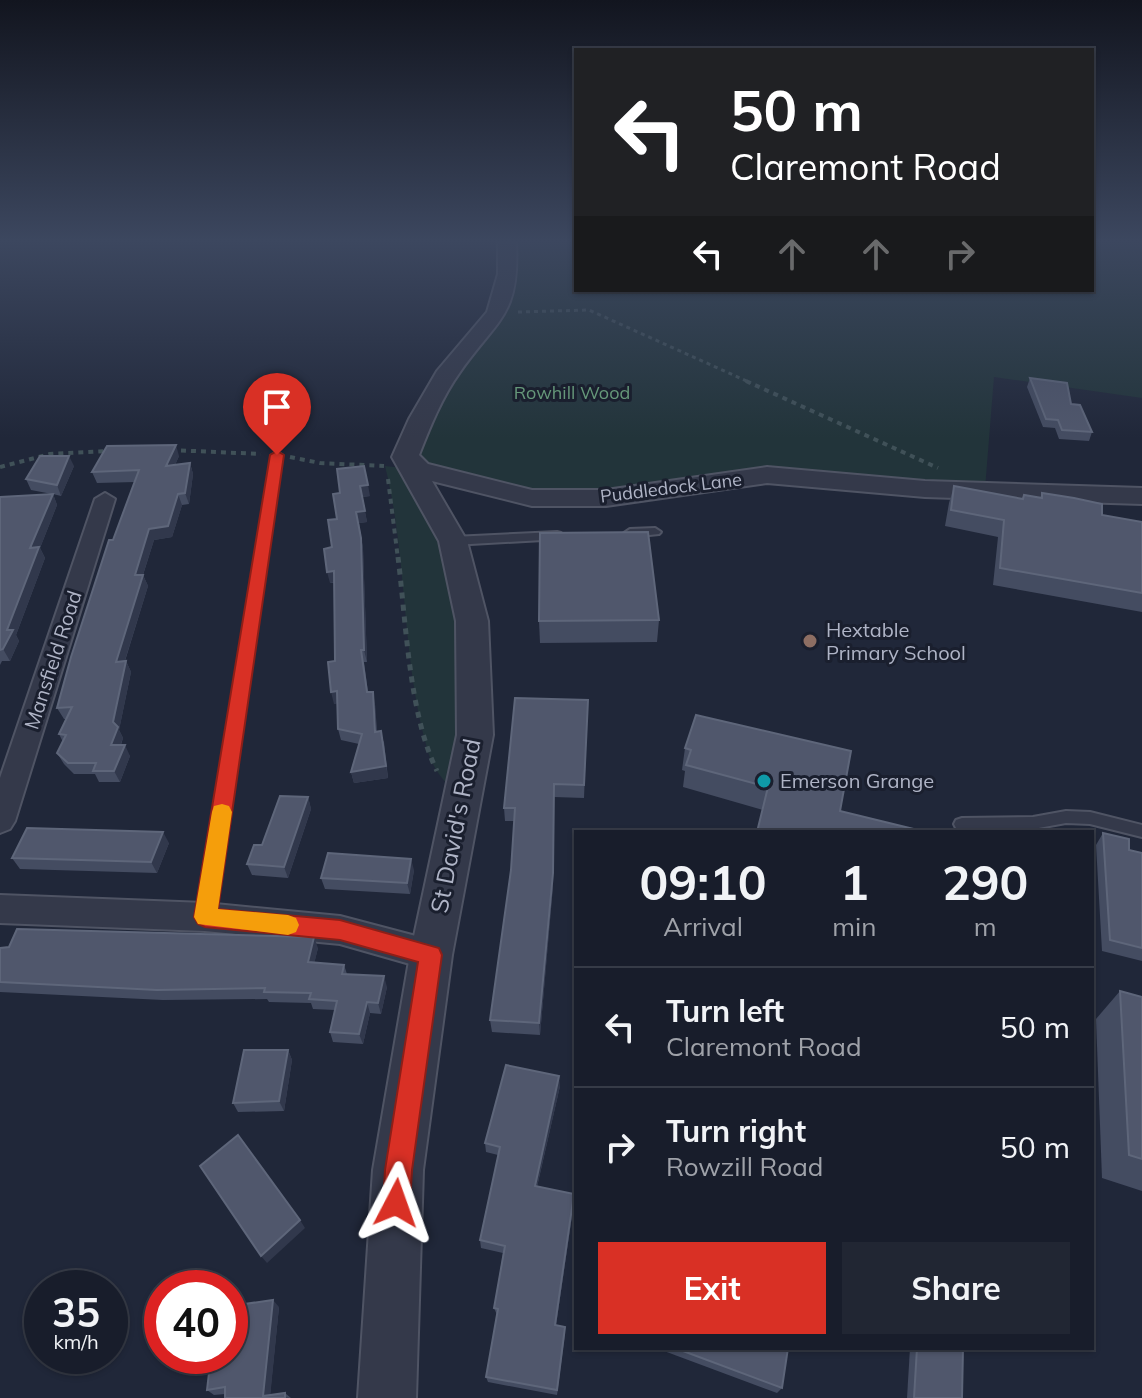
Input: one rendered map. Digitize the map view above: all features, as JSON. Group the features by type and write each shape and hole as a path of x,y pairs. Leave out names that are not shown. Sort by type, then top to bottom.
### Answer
{"street":[{"path":"405,457 421,419 449,371 499,307"},
{"name":"Puddledock Lane","path":"405,457 419,470 532,498 606,498 767,475 925,489 1142,496"},
{"name":"St David's Road","path":"387,1398 398,1170 431,955 475,735 472,621 453,541 405,457"},
{"name":"Mansfield Road","path":"0,821 105,499"},
{"path":"0,909 205,917 340,930 431,955"}],"lane":[{"path":"205,917 277,455"},
{"path":"620,534 655,532"},
{"path":"453,541 575,536"},
{"path":"962,824 1011,824 1066,817 1090,818 1142,831"}],"path":[{"path":"497,313 589,310 985,490"},
{"path":"0,467 50,454 115,450"},
{"path":"168,450 277,455 320,463 384,466 414,683 427,751 444,785 462,799"}],"green space":[{"name":"Rowhill Wood","path":"499,307 1142,307 1142,398 994,377 985,489 767,475 604,497 532,496 456,479 408,457 422,419"},
{"path":"385,466 412,469 472,621 462,797 445,782 432,763 419,714 408,643 398,536"}],"building":[{"path":"1030,378 1067,383 1071,404 1080,405 1092,432 1062,430 1058,420 1046,419"},
{"path":"176,445 166,466 190,463 185,493 178,494 168,526 149,529 135,575 143,575 116,662 126,661 113,722 118,727 111,745 125,745 114,771 93,771 96,763 68,763 57,753 66,735 59,734 72,707 57,708 109,540 113,540 139,470 92,472 107,446"},
{"path":"40,456 69,456 57,485 26,479"},
{"path":"364,466 368,485 360,486 365,511 356,512 361,538 364,650 361,650 367,692 373,692 375,732 381,731 386,766 351,772 362,734 338,729 337,691 331,692 328,662 335,661 334,571 327,572 324,549 332,547 328,520 337,519 333,494 340,493 337,469"},
{"path":"954,486 1023,499 1024,495 1042,498 1042,493 1074,498 1102,504 1102,515 1142,522 1142,593 1000,568 1004,520 951,510"},
{"path":"53,494 30,548 39,547 7,630 13,630 0,650 0,497"},
{"path":"648,532 659,620 539,621 540,533"},
{"path":"515,698 588,700 584,785 554,784 553,873 539,1023 490,1020 511,870 515,808 504,808"},
{"path":"696,715 851,751 840,811 918,830 757,830 768,787 686,765 691,750 685,748"},
{"path":"280,796 308,797 284,867 247,864 254,845 262,845"},
{"path":"27,828 163,832 151,862 12,858"},
{"path":"1103,833 1129,839 1129,850 1142,853 1142,948 1110,940"},
{"path":"328,853 411,859 407,883 321,878"},
{"path":"17,929 314,937 308,962 344,965 342,974 384,976 378,1003 367,1002 359,1034 330,1032 337,1001 309,999 311,993 264,992 265,988 157,990 0,982 0,948 9,947"},
{"path":"1120,991 1142,997 1142,1159 1129,1155"},
{"path":"244,1050 288,1050 279,1101 233,1103"},
{"path":"506,1065 559,1076 535,1186 574,1194 555,1325 565,1327 557,1390 486,1377 505,1246 480,1240 500,1147 485,1143"},
{"path":"238,1135 300,1220 261,1256 200,1166"},
{"path":"273,1300 263,1396 285,1393 285,1398 225,1398 225,1387 207,1390 209,1374 248,1374 248,1303"},
{"path":"680,1350 788,1350 782,1388"},
{"path":"917,1350 963,1350 962,1398 914,1398"}],"slow traffic":[{"path":"222,812 205,917 288,925"}],"place":[{"name":"Hextable Primary School","path":"810,641"},
{"name":"Emerson Grange","path":"764,781"}],"route":[{"path":"277,455 205,917 340,930 431,955 398,1170 396,1203"}]}
